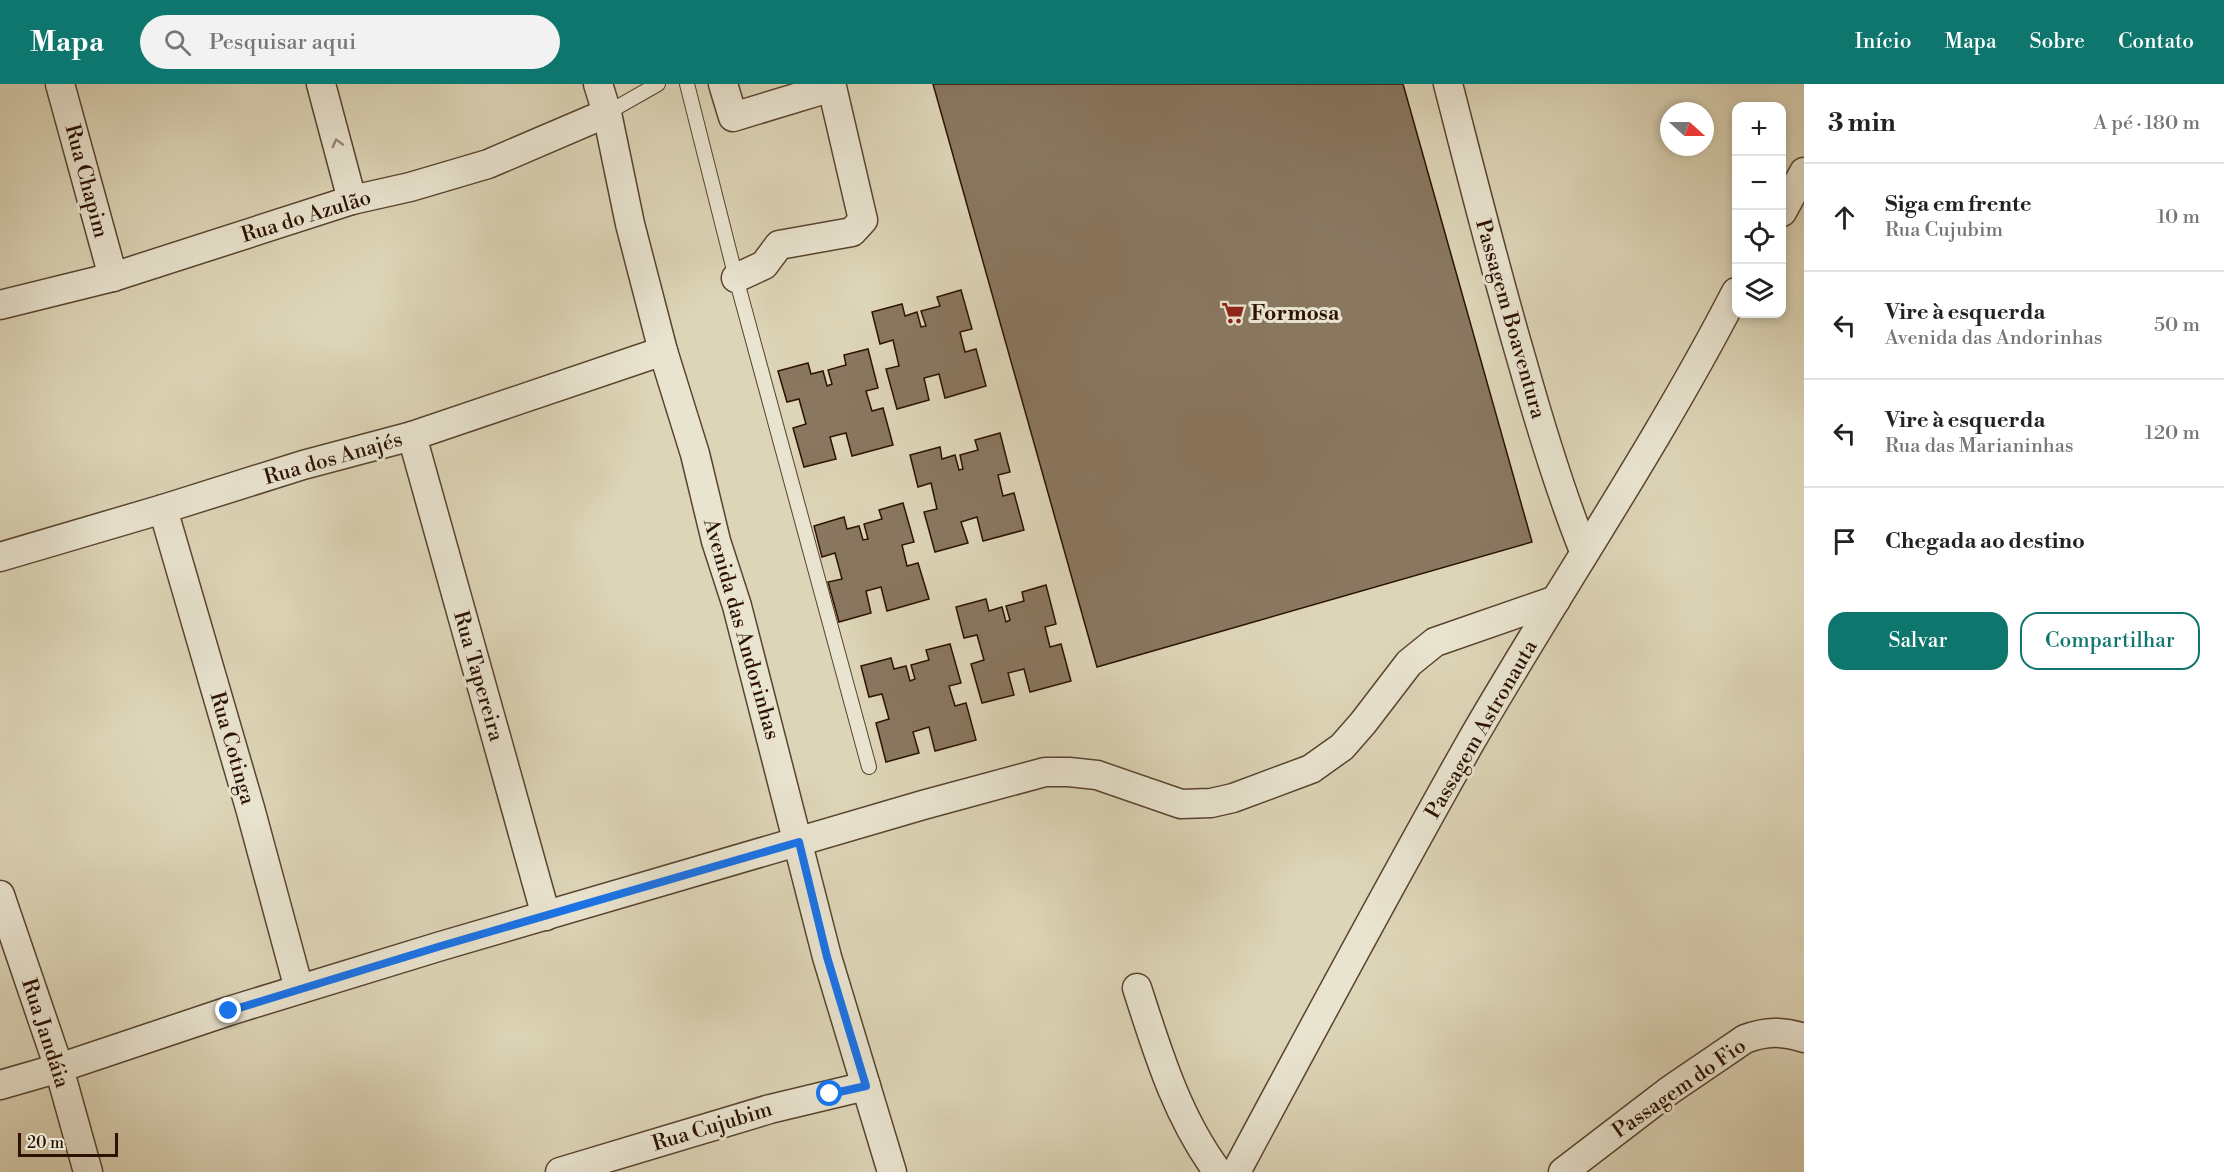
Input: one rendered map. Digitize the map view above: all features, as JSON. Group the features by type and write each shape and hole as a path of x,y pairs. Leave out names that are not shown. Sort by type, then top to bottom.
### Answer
{"street":[{"name":"Rua Chapim","path":"60,84 113,277"},
{"path":"321,84 352,200"},
{"name":"Avenida das Andorinhas","path":"598,84 607,113 630,224 663,351 695,454 716,541 737,606 827,957 892,1172"},
{"path":"723,84 733,117 781,93 832,86 863,220 852,232 779,245 764,265 736,278"},
{"name":"Passagem Boaventura","path":"1448,84 1493,260 1540,423 1557,480 1584,551"},
{"name":"Rua do Azulão","path":"0,305 113,277 352,200 410,187 488,164 607,113"},
{"path":"1783,210 1804,172"},
{"name":"Passagem Astronauta","path":"1236,1172 1471,743 1584,551 1689,380 1732,301"},
{"name":"Rua dos Anajés","path":"0,557 303,465 412,436 663,351"},
{"name":"Rua Tapereira","path":"412,436 546,916"},
{"name":"Rua Cotinga","path":"163,509 250,808 298,989"},
{"path":"0,1085 59,1068 298,989 923,805 1045,772 1097,775 1181,804 1211,803 1233,798 1311,769 1342,747 1409,663 1435,642 1556,600"},
{"name":"Rua Jandáia","path":"0,895 59,1068 88,1172"},
{"path":"1137,988 1166,1075 1197,1140 1218,1172"},
{"name":"Passagem do Fio","path":"1563,1172 1670,1090 1745,1039 1756,1035 1784,1032 1804,1038"},
{"name":"Rua Cujubim","path":"560,1172 626,1162 770,1108 866,1086"}],"lane":[{"path":"607,113 658,84"},
{"path":"687,84 736,278 868,767"}],"building":[{"name":"Formosa","path":"933,84 1403,84 1532,542 1097,667"},
{"path":"961,290 972,329 960,332 965,352 976,349 986,386 945,398 939,374 924,378 929,400 897,409 886,369 899,366 893,340 880,344 872,312 902,304 905,316 917,312 921,327 926,326 921,311 940,306 937,297"},
{"path":"868,349 878,388 866,391 872,411 883,408 893,445 852,456 846,433 830,437 836,459 804,467 793,428 806,424 799,399 787,402 778,371 808,363 811,374 823,371 827,386 832,384 828,370 846,365 844,355"},
{"path":"1000,433 1010,472 998,475 1003,496 1014,493 1024,530 983,541 977,517 961,522 968,543 935,552 924,512 937,509 931,483 918,487 910,455 940,447 942,459 955,455 959,470 963,469 960,455 978,450 975,440"},
{"path":"903,503 914,542 902,545 907,566 918,563 929,599 887,611 881,587 866,591 871,613 839,622 828,582 842,579 835,553 822,557 814,526 844,517 847,529 859,526 863,540 868,539 864,524 882,519 879,510"},
{"path":"1046,585 1056,624 1045,627 1050,647 1061,644 1071,681 1030,692 1024,669 1008,673 1014,695 982,703 971,664 984,660 977,635 964,638 956,607 986,599 989,611 1002,607 1006,622 1010,620 1006,606 1024,601 1022,592"},
{"path":"950,644 961,683 949,686 955,706 966,703 976,740 935,751 929,727 913,732 919,753 886,762 876,723 889,719 882,694 869,697 861,666 891,658 894,669 906,666 910,681 915,679 911,665 929,660 926,650"}],"place":[{"name":"Formosa","path":"1233,313"}],"route":[{"path":"229,1011 441,946 799,842 827,957 866,1086 830,1094"}]}
